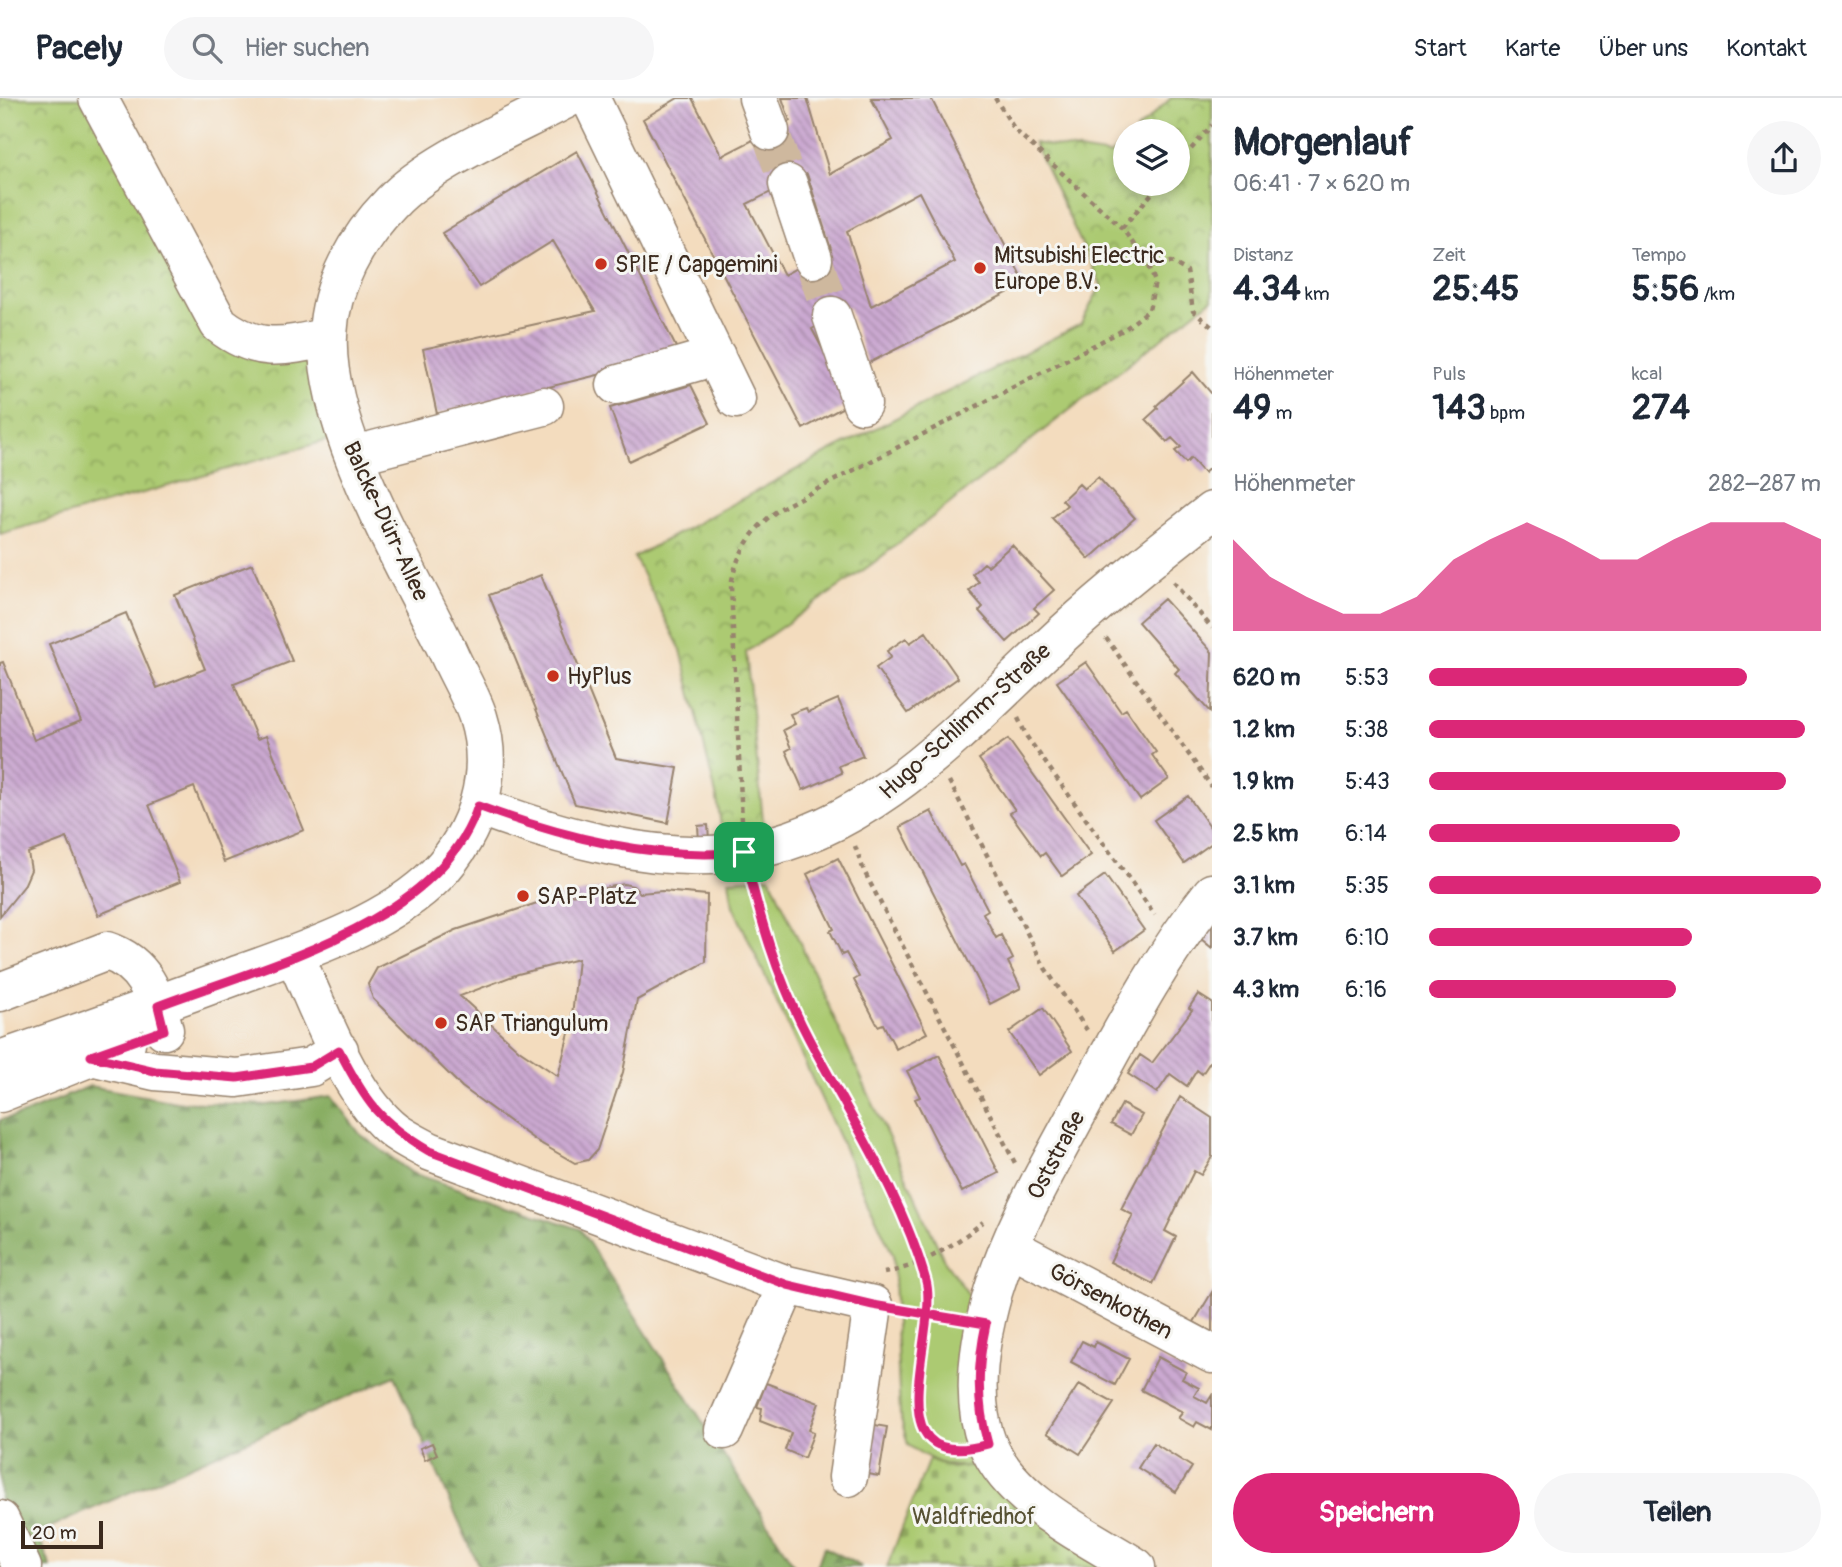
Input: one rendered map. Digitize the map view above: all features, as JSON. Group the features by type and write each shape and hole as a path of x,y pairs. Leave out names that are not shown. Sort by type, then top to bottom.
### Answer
{"street":[{"path":"98,98 219,324 234,336 269,346 280,347 328,337"},
{"name":"Balcke-Dürr-Allee","path":"0,1093 91,1056 161,1018 295,957 398,905 424,886 469,834 478,806 484,768 478,716 355,455 334,393 328,337 332,304 346,266 361,238 392,201 426,175 568,98"},
{"path":"590,98 736,398"},
{"path":"788,184 813,259"},
{"path":"832,316 862,404"},
{"path":"616,386 716,356"},
{"path":"355,455 544,407"},
{"name":"Hugo-Schlimm-Straße","path":"478,806 531,824 624,846 707,856 744,852 798,837 872,803 932,753 1086,612 1212,510"},
{"name":"Oststraße","path":"1136,1567 1051,1513 1012,1482 988,1444 979,1415 978,1386 993,1291 998,1233 1037,1187 1177,936 1212,893"},
{"path":"0,992 107,951 124,957 143,975 161,1018"},
{"path":"295,957 339,1050 376,1113 396,1132 429,1151 788,1285 875,1290 848,1477"},
{"name":"Balcke-Dürr-Allee","path":"0,1060 161,1018"},
{"path":"91,1056 155,1071 237,1078 311,1067 339,1050"},
{"name":"Görsenkothen","path":"998,1233 1212,1354"},
{"path":"724,1430 788,1285"},
{"path":"0,1520 22,1567"}],"path":[{"path":"988,1444 965,1450 949,1449 927,1435 918,1403 916,1381 929,1315 926,1280 890,1191 783,986 767,946 744,852 730,606 733,571 751,535 770,514 1140,320 1149,310 1155,282 1149,266 1122,228 1014,130 995,98"},
{"path":"1190,150 1212,125"},
{"path":"1122,228 1150,196"},
{"path":"1149,266 1171,262 1187,271 1193,311 1212,327"},
{"path":"1180,594 1212,628"},
{"path":"1113,649 1212,787"},
{"path":"1014,712 1027,737 1156,917 1177,936"},
{"path":"944,772 1045,968 1095,1040 1111,1052"},
{"path":"853,838 864,871 1025,1182 1037,1187"},
{"path":"875,1290 946,1250 998,1233"},
{"path":"875,1290 929,1315 986,1324"}],"green space":[{"path":"0,98 98,98 219,324 328,337 346,435 0,534"},
{"path":"1171,98 1212,98 1212,299 872,564 746,652 764,831 723,839 717,799 681,650 634,557 827,453 1081,324 1101,285 1034,143 1110,155 1113,152 1113,196 1190,196 1190,119 1149,119"},
{"path":"770,877 944,1260 969,1295 965,1424 998,1462 951,1466 908,1445 900,1415 893,1255 733,906 729,880"},
{"path":"90,1086 176,1102 268,1105 331,1096 360,1134 412,1173 580,1229 795,1567 479,1567 395,1376 37,1533 51,1567 0,1567 0,1120 24,1114"},
{"name":"Waldfriedhof","path":"929,1459 952,1468 998,1462 1136,1567 887,1567"},
{"path":"824,1547 862,1567 817,1567"}],"building":[{"name":"Mitsubishi Electric Europe B.V.","path":"678,98 692,98 722,156 790,121 782,98 807,98 830,174 893,140 871,98 931,98 1025,284 867,364 849,307 812,329 851,403 803,429 643,119","holes":["807,174 831,249 784,275 747,204","919,192 955,262 871,306 847,231"]},
{"name":"SPIE / Capgemini","path":"577,151 680,355 437,414 423,349 595,311 553,241 479,287 442,233"},
{"path":"1193,372 1212,394 1212,466 1204,473 1191,458 1186,463 1175,451 1181,447 1172,438 1167,442 1146,419 1158,408 1156,406"},
{"path":"691,385 710,423 629,461 610,408"},
{"path":"1098,477 1135,518 1089,559 1052,518 1067,505 1062,500 1079,484 1084,489"},
{"path":"1012,545 1054,590 1034,608 1039,613 1007,642 979,611 983,607 969,591 979,582 972,574 984,563 988,566"},
{"path":"252,564 292,661 234,684 257,739 266,736 304,830 224,862 194,787 149,805 180,882 98,915 67,838 28,853 31,870 24,886 0,916 0,663 3,662 34,740 81,721 49,644 126,613 157,688 205,669 175,595"},
{"name":"HyPlus","path":"541,575 616,758 678,768 668,823 575,804 489,595"},
{"path":"1164,599 1212,652 1210,712 1175,673 1179,669 1138,622"},
{"path":"926,632 958,678 908,713 876,668 891,657 887,651 906,638 910,643"},
{"path":"1086,662 1121,712 1126,709 1156,752 1152,755 1169,779 1140,800 1057,682"},
{"path":"838,699 863,756 839,766 842,773 803,790 786,751 791,748 783,730 795,724 790,714 806,708 808,712"},
{"path":"1008,739 1091,855 1062,876 1045,853 1041,856 1010,813 1015,810 979,759"},
{"path":"1188,796 1212,830 1212,843 1184,863 1154,820"},
{"path":"931,811 960,866 964,864 988,910 983,913 996,938 1001,935 1013,959 1008,962 1021,988 990,1004 900,827"},
{"path":"708,825 709,840 699,841 698,826"},
{"path":"838,858 927,1033 896,1049 883,1024 878,1026 854,980 859,977 846,953 842,955 830,931 834,929 807,874"},
{"path":"1105,875 1144,930 1115,951 1076,896"},
{"name":"SAP Triangulum","path":"624,884 633,886 640,893 662,891 707,895 706,962 637,1000 623,1072 597,1150 588,1160 575,1163 535,1140 462,1087 373,999 368,984 377,968 456,930 546,900","holes":["578,959 571,1025 558,1076 519,1050 460,996 518,974"]},
{"path":"1212,922 1212,948 1200,938"},
{"path":"1198,994 1212,1003 1212,1059 1202,1074 1197,1070 1187,1086 1170,1074 1157,1093 1128,1074 1140,1055 1152,1063 1192,1010 1189,1008"},
{"path":"1043,1008 1072,1051 1039,1075 1009,1032"},
{"path":"939,1055 999,1173 962,1192 915,1099 920,1097 907,1071"},
{"path":"1180,1097 1212,1118 1212,1157 1201,1175 1194,1171 1165,1231 1176,1237 1153,1284 1110,1262 1133,1215 1121,1209"},
{"path":"1122,1104 1142,1115 1131,1135 1111,1124"},
{"path":"1212,1292 1212,1332 1194,1322"},
{"path":"1082,1341 1094,1347 1096,1342 1129,1359 1115,1385 1071,1362"},
{"path":"1158,1357 1186,1372 1182,1379 1199,1388 1194,1396 1207,1403 1212,1395 1212,1430 1197,1422 1194,1427 1178,1418 1183,1412 1141,1390"},
{"path":"766,1383 819,1403 809,1430 814,1432 804,1458 785,1450 791,1433 760,1421 762,1408 757,1407"},
{"path":"1079,1384 1114,1403 1080,1454 1047,1433"},
{"path":"863,1423 887,1427 879,1476 855,1472"},
{"path":"432,1443 437,1454 425,1460 420,1448"},
{"path":"1154,1443 1192,1467 1176,1492 1138,1468"}],"tunnel":[{"path":"770,131 788,184"},
{"path":"813,259 832,316"}],"place":[{"name":"SPIE / Capgemini","path":"601,264"},
{"name":"Mitsubishi Electric Europe B.V.","path":"980,268"},
{"name":"HyPlus","path":"553,676"},
{"name":"SAP-Platz","path":"523,896"},
{"name":"SAP Triangulum","path":"441,1023"}],"route":[{"path":"744,852 707,856 624,846 517,821 478,806 469,834 438,873 398,905 295,957 158,1006 164,1030 91,1056 155,1071 237,1078 311,1067 339,1050 376,1113 396,1132 429,1151 788,1285 873,1305 929,1315 986,1324 978,1386 979,1415 988,1444 965,1450 949,1449 927,1435 918,1403 916,1381 929,1315 926,1280 890,1191 783,986 767,946 744,852"}]}
